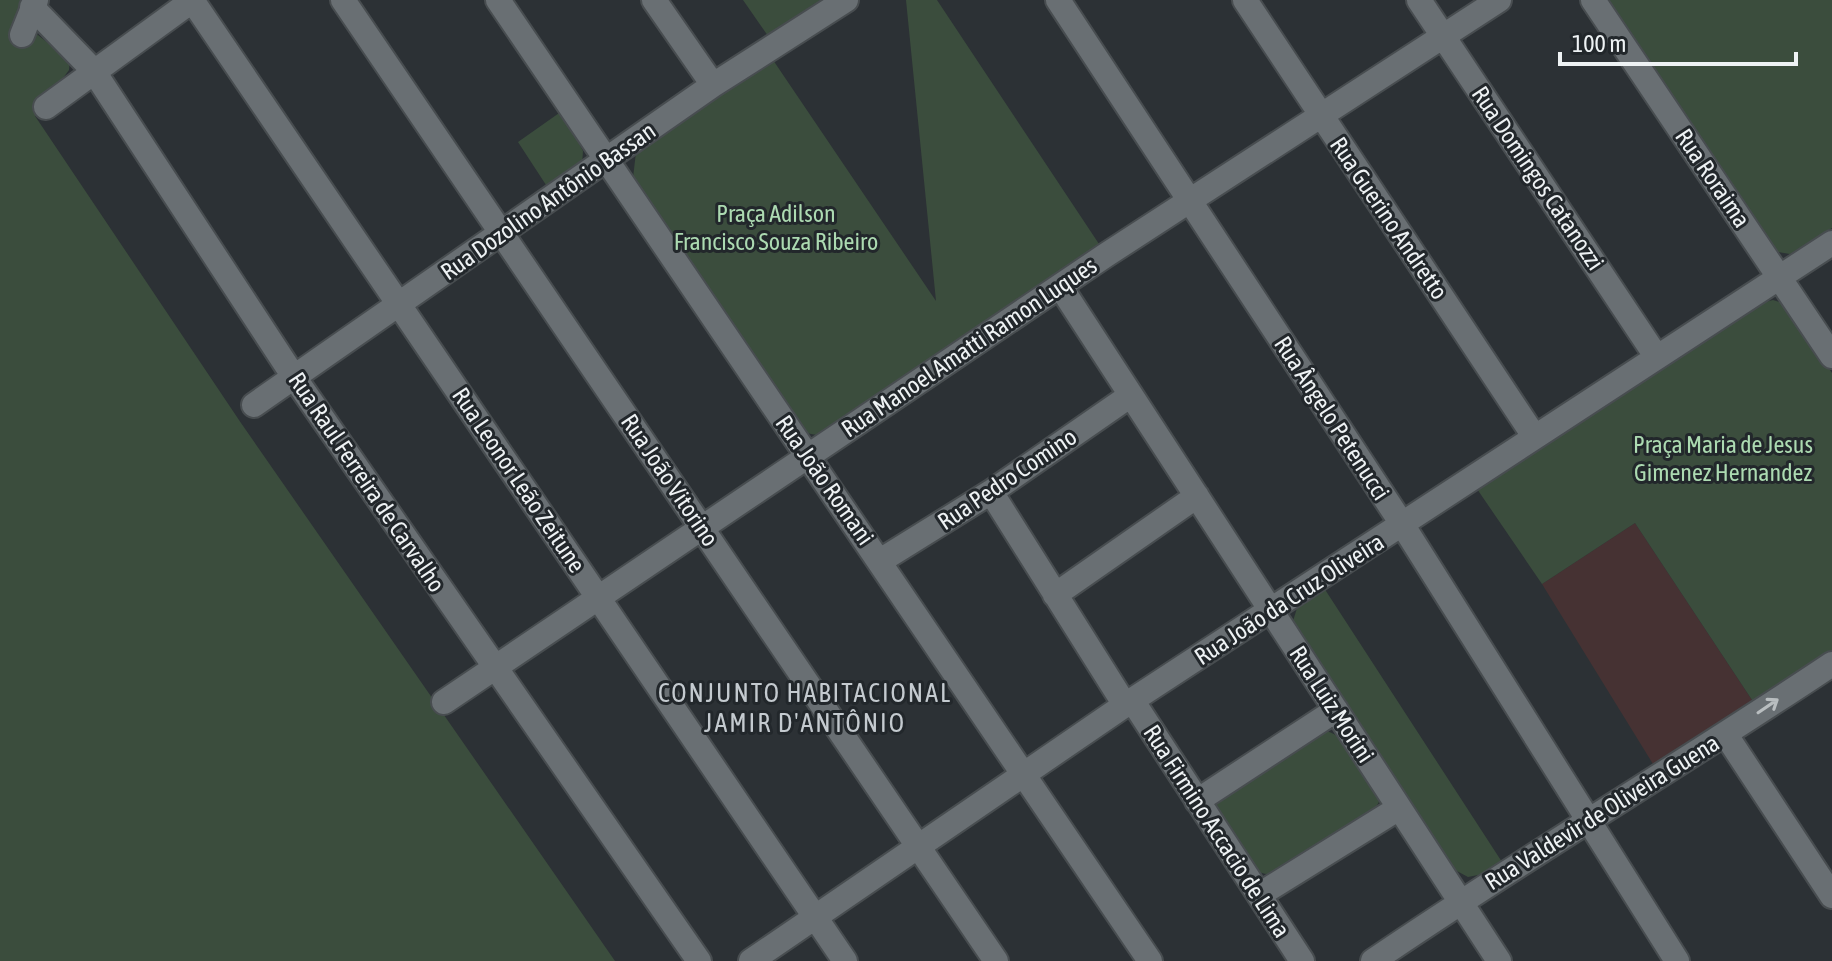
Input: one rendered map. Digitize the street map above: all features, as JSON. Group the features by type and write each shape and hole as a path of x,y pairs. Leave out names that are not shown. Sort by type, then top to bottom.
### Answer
{"street":[{"path":"46,107 193,0"},
{"name":"Rua Leonor Leão Zeitune","path":"193,0 845,961"},
{"name":"Rua João Vitorino","path":"343,0 996,961"},
{"name":"Rua João Romani","path":"498,0 1150,961"},
{"path":"654,0 713,85"},
{"name":"Rua Dozolino Antônio Bassan","path":"254,405 713,85 846,0"},
{"name":"Rua Ângelo Petenucci","path":"1058,0 1402,524 1677,961"},
{"name":"Rua Guerino Andretto","path":"1245,0 1534,436"},
{"name":"Rua Domingos Catanozzi","path":"1419,0 1656,356"},
{"name":"Rua Manoel Amatti Ramon Luques","path":"444,702 1060,286 1499,0"},
{"name":"Rua Roraima","path":"1593,0 1832,356"},
{"path":"22,35 34,4"},
{"name":"Rua Raul Ferreira de Carvalho","path":"34,4 93,70 294,377 699,961"},
{"name":"Rua João da Cruz Oliveira","path":"751,961 1128,703 1832,243"},
{"name":"Rua Luiz Morini","path":"1060,286 1499,961"},
{"name":"Rua Pedro Comino","path":"880,561 991,492 1131,395"},
{"name":"Rua Firmino Accacio de Lima","path":"991,492 1055,595 1197,801 1302,961"},
{"path":"1055,595 1197,496"},
{"name":"Rua Valdevir de Oliveira Guena","path":"1373,961 1586,820 1726,735 1832,664"},
{"path":"1197,801 1336,710"},
{"path":"1726,735 1832,896"},
{"path":"1259,895 1399,808"}],"shaded area":[{"path":"1635,523 1754,703 1653,764 1542,584"}],"green space":[{"path":"0,0 29,0 34,32 70,60 69,70 35,116 241,423 615,961 0,961"},
{"path":"743,0 826,0 768,36"},
{"name":"Praça Adilson Francisco Souza Ribeiro","path":"906,0 937,0 1103,250 822,436 806,433 633,178 636,152 773,60 936,301"},
{"path":"1608,0 1832,0 1832,228 1790,254 1773,251"},
{"path":"562,111 583,151 582,165 548,188 518,142"},
{"name":"Praça Maria de Jesus Gimenez Hernandez","path":"1773,300 1786,304 1832,373 1832,650 1754,703 1635,523 1542,584 1475,486 1754,305"},
{"path":"1324,588 1502,862 1483,874 1468,877 1455,870 1301,637 1293,621 1298,605"},
{"path":"1319,730 1340,738 1358,756 1372,780 1379,802 1374,810 1277,873 1257,871 1235,846 1216,805 1227,790"}],"district":[{"name":"CONJUNTO HABITACIONAL JAMIR D'ANTÔNIO","path":"805,708"}]}
